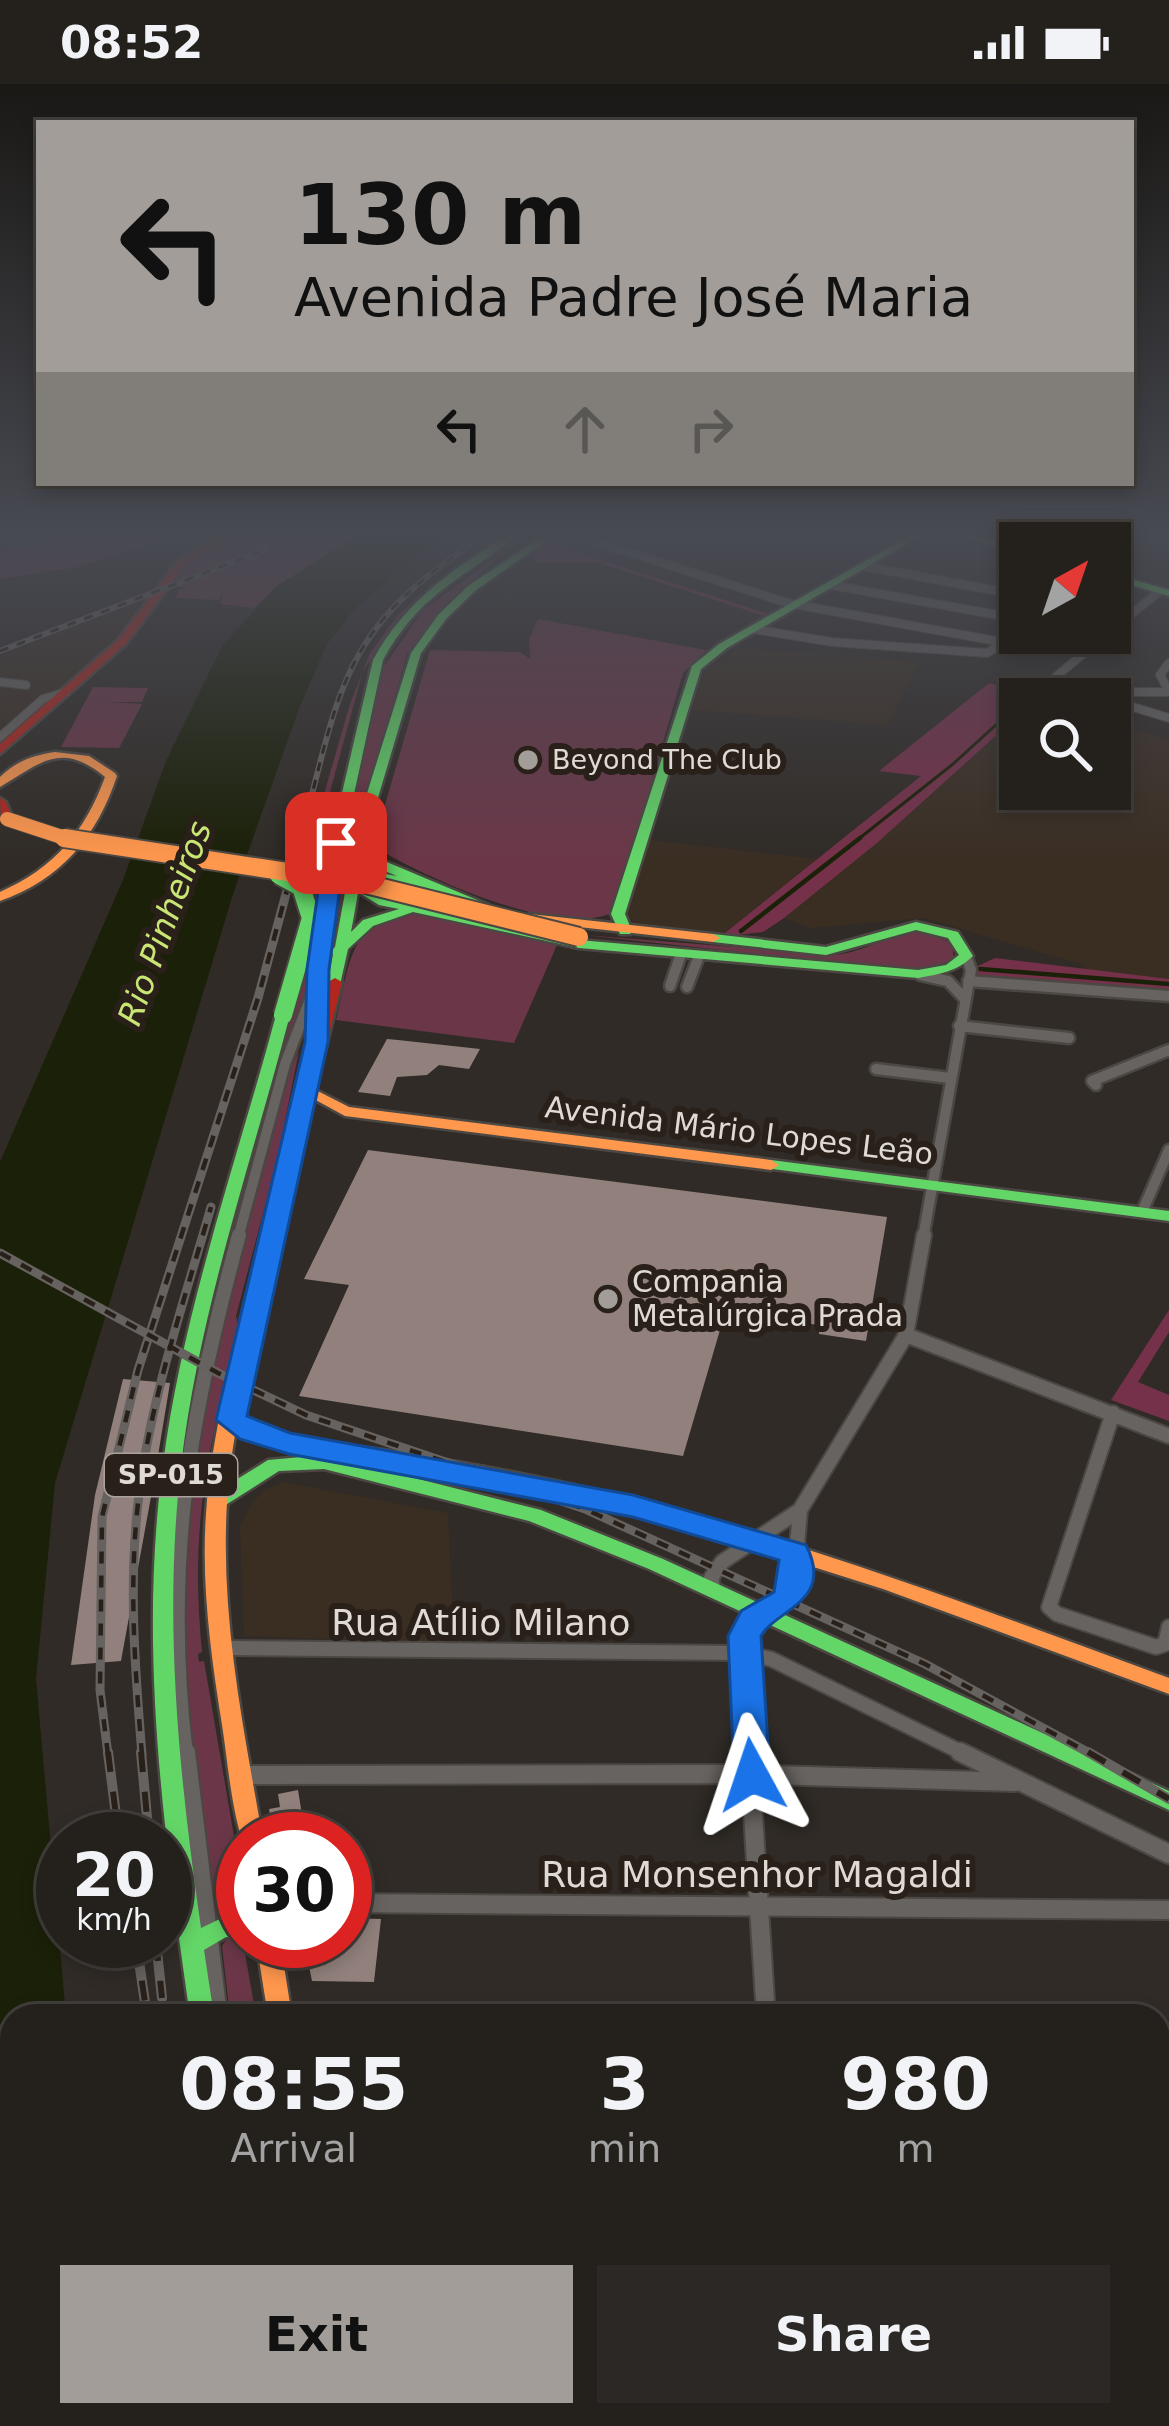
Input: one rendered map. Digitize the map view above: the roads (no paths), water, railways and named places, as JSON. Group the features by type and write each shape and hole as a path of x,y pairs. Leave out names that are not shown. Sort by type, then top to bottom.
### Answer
{"main road":[{"path":"0,750 121,643"},
{"name":"SP-015","path":"247,1812 220,1648 214,1546 217,1501 318,1035 318,969 340,815 377,662 388,643"},
{"path":"318,1035 334,985 354,864 416,653 423,643"},
{"path":"621,922 692,674 728,643"},
{"path":"0,783 19,764 50,755 96,760 111,776 74,856 40,881 0,897"},
{"path":"376,788 370,856 416,882 495,909 587,932 621,922 835,951 860,946 895,928 917,925 953,935 966,956 950,968 918,974 579,944 376,900 364,889 386,878 416,882"},
{"name":"SP-015","path":"2,811 75,842 256,866 301,887 310,918 196,1343 172,1460 165,1523 162,1683 201,1939 202,2004"},
{"path":"256,866 724,957"},
{"path":"337,952 361,927 383,916 441,912"},
{"name":"Avenida Mário Lopes Leão","path":"306,1089 345,1111 1169,1216"},
{"path":"231,1420 251,1432 289,1443 633,1506 795,1553 1169,1686"},
{"path":"217,1501 275,1466 325,1462 534,1515 607,1542 1169,1801"},
{"path":"534,1515 529,1499 547,1488"},
{"path":"201,1939 216,1931"},
{"path":"272,1968 278,2004"}],"street":[{"path":"856,643 999,650"},
{"path":"1053,678 1082,654"},
{"path":"1168,664 1160,676 1169,691"},
{"path":"0,682 26,685"},
{"path":"1131,691 1169,691"},
{"path":"0,737 44,699 67,692"},
{"path":"1131,706 1169,718"},
{"path":"670,986 690,955"},
{"path":"687,987 690,955"},
{"path":"714,1592 714,1570 800,1510 906,1335 968,981 966,956"},
{"path":"215,2004 201,1939 177,1681 184,1480 209,1343 285,1064 304,1023 318,969"},
{"path":"918,974 948,981 964,998"},
{"path":"968,981 1169,996"},
{"path":"959,1026 1069,1038"},
{"path":"1096,1085 1093,1081 1169,1050"},
{"path":"878,1065 951,1075"},
{"path":"1142,1212 1169,1150"},
{"path":"906,1335 1169,1436"},
{"path":"1113,1413 1049,1607 1057,1614 1156,1647 1167,1635"},
{"path":"765,2004 742,1653 748,1625 788,1600 800,1510"},
{"name":"Rua Atílio Milano","path":"220,1648 742,1653 771,1659 1169,1854"},
{"path":"241,1774 752,1775 1022,1782"},
{"name":"Rua Monsenhor Magaldi","path":"372,1903 1169,1910"}],"water":[{"name":"Rio Pinheiros","path":"224,643 328,643 300,706 233,894 55,1483 36,1679 48,1812 36,1812 36,1968 62,1968 65,2004 0,2004 0,1162 123,880 166,761"}],"waterway":[{"path":"856,841 999,722"},
{"path":"741,931 860,838"},
{"path":"980,969 1169,984"}],"railway":[{"path":"0,651 20,643"},
{"path":"300,841 339,699 366,643"},
{"path":"149,1335 258,998 301,838"},
{"path":"171,1347 211,1207"},
{"path":"0,1253 149,1335"},
{"path":"108,1755 100,1690 102,1517 149,1335"},
{"path":"149,1335 171,1347"},
{"path":"142,1755 133,1592 136,1527 144,1458 171,1347"},
{"path":"171,1347 306,1415 585,1509 925,1664 1093,1755"},
{"path":"108,1752 116,1812"},
{"path":"141,1752 147,1812"},
{"path":"1088,1752 1169,1799"},
{"path":"140,1968 145,2004"},
{"path":"159,1968 162,1998"}],"place":[{"name":"Beyond The Club","path":"528,760"},
{"name":"Compania Metalúrgica Prada","path":"608,1299"}]}
